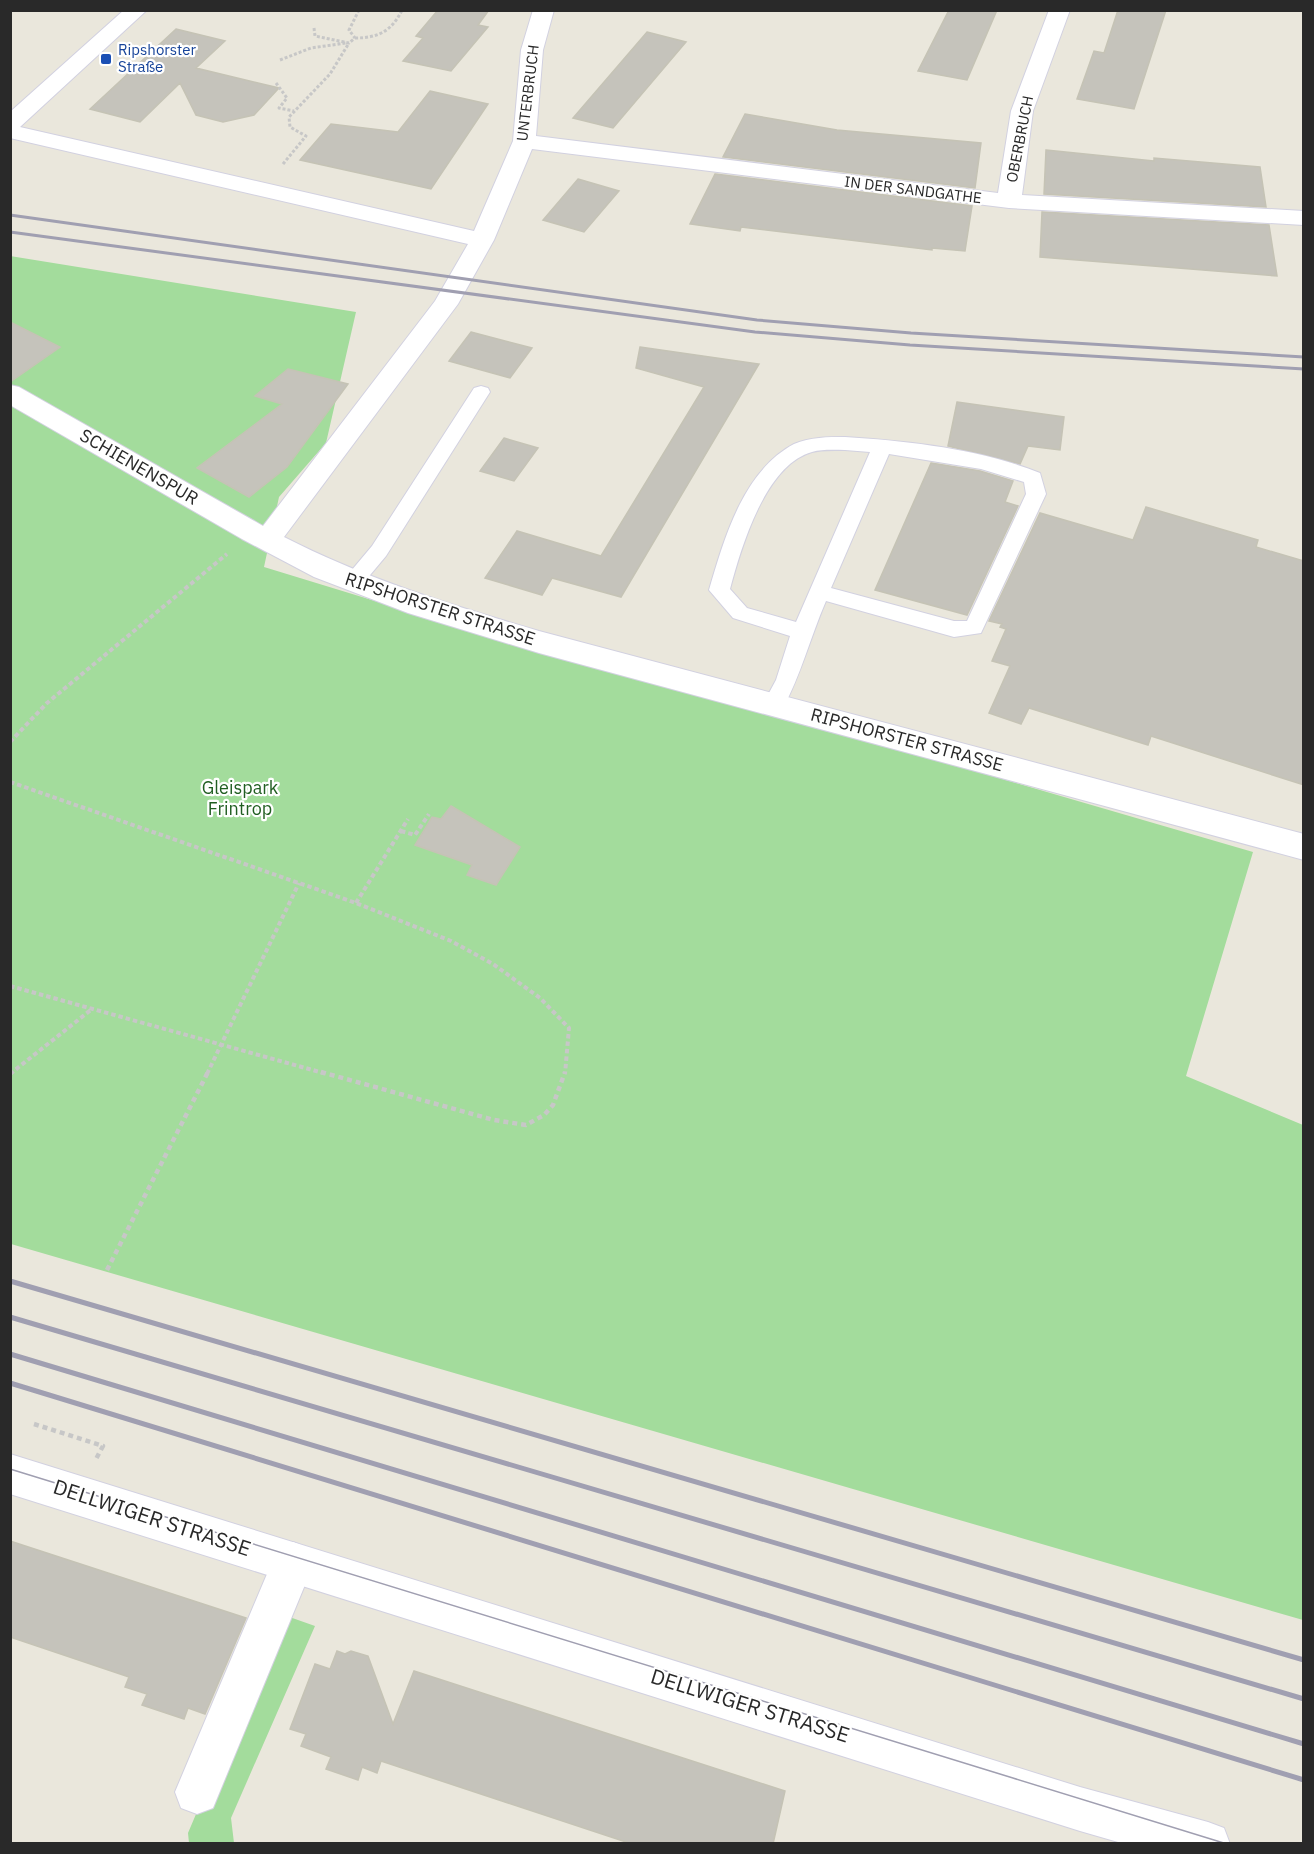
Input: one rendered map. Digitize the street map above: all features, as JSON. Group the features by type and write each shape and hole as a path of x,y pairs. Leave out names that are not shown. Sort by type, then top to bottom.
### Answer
{"street":[{"path":"10,124 137,10"},
{"name":"UNTERBRUCH","path":"482,240 524,141 532,50 544,10"},
{"name":"OBERBRUCH","path":"1009,201 1022,111 1060,10"},
{"path":"10,131 482,240 446,304 260,536"},
{"name":"IN DER SANDGATHE","path":"524,141 1009,201 1304,218"},
{"name":"SCHIENENSPUR","path":"10,393 260,536"},
{"name":"RIPSHORSTER STRASSE","path":"260,536 353,582 418,606 539,642 1304,847"},
{"name":"DELLWIGER STRASSE","path":"10,1474 1080,1809 1208,1844"},
{"path":"197,1792 292,1563"}],"lane":[{"path":"353,582 379,551 481,392"},
{"path":"802,632 740,613 719,590 734,535 766,479 804,448 845,444 882,447 1016,470 1033,478 1036,494 974,628 954,629 819,592"},
{"path":"774,704 787,680 802,632 882,447"}],"path":[{"path":"355,38 349,30 359,10"},
{"path":"263,189 306,136 290,127 289,117 330,74 349,43 355,38 373,39 385,34 402,10"},
{"path":"314,28 315,36 349,43"},
{"path":"280,60 311,48 349,43"},
{"path":"276,83 287,98 279,108 295,111"},
{"path":"10,742 47,703 260,536"},
{"path":"10,782 356,903 451,941 493,964 540,998 569,1028 569,1054 561,1086 546,1112 526,1125 494,1120 223,1043 10,986"},
{"path":"401,831 415,836 429,814"},
{"path":"356,903 408,819"},
{"path":"107,1270 223,1043 299,883"},
{"path":"10,1074 93,1008"},
{"path":"34,1424 103,1446"}],"green space":[{"name":"Gleispark Frintrop","path":"10,256 356,312 326,443 279,497 264,567 542,652 776,713 1253,852 1186,1076 1303,1125 1303,1620 11,1244"},
{"path":"281,1614 315,1626 231,1818 234,1843 189,1843 188,1833"}],"building":[{"path":"438,10 489,10 478,25 488,27 451,71 403,61 423,38 416,36"},
{"path":"949,10 997,10 967,80 918,71"},
{"path":"1118,10 1166,10 1134,109 1077,99 1094,51 1104,53"},
{"path":"176,29 225,41 196,68 279,88 254,115 223,122 196,115 180,83 140,122 90,109"},
{"path":"647,32 686,42 613,128 573,118"},
{"path":"430,91 488,104 431,189 300,160 331,124 398,132"},
{"path":"745,114 837,130 981,143 975,188 723,157"},
{"path":"1046,150 1154,161 1154,158 1260,167 1266,207 1044,194"},
{"path":"715,174 972,206 965,251 932,248 932,250 741,227 740,231 690,224"},
{"path":"578,179 619,191 584,232 543,220"},
{"path":"1042,212 1269,225 1277,276 1040,257"},
{"path":"10,322 60,347 10,382"},
{"path":"471,332 532,348 510,378 449,361"},
{"path":"640,347 759,364 621,597 552,578 542,595 485,578 517,531 601,556 704,387 636,368"},
{"path":"288,369 348,384 287,467 249,497 197,468 282,404 255,396"},
{"path":"957,402 1064,417 1060,450 1028,446 1020,464 948,446"},
{"path":"504,438 538,448 514,481 480,471"},
{"path":"931,463 980,471 1013,481 1005,502 1018,506 967,615 875,590"},
{"path":"1146,507 1258,540 1256,547 1304,561 1304,785 1151,736 1148,745 1029,708 1021,724 989,713 1010,666 992,661 1006,629 1000,627 1002,624 989,621 1040,513 1133,540"},
{"path":"451,806 520,847 496,885 467,875 472,865 415,845 432,817 441,819"},
{"path":"10,1541 246,1618 205,1714 188,1708 184,1719 142,1705 147,1694 125,1687 129,1677 10,1637"},
{"path":"337,1651 345,1654 351,1651 368,1656 393,1724 414,1671 785,1791 773,1844 632,1844 381,1761 377,1773 362,1767 358,1780 326,1769 331,1757 301,1746 306,1734 290,1729 315,1664 330,1669"}],"tram line":[{"path":"10,1469 1227,1844"}],"railway":[{"path":"10,215 757,320 911,333 1304,357"},
{"path":"10,232 755,332 910,345 1304,369"},
{"path":"10,1281 1304,1660"},
{"path":"10,1317 1304,1699"},
{"path":"10,1354 1304,1744"},
{"path":"10,1383 1304,1780"}],"place":[{"name":"Ripshorster Straße","path":"106,59"}]}
